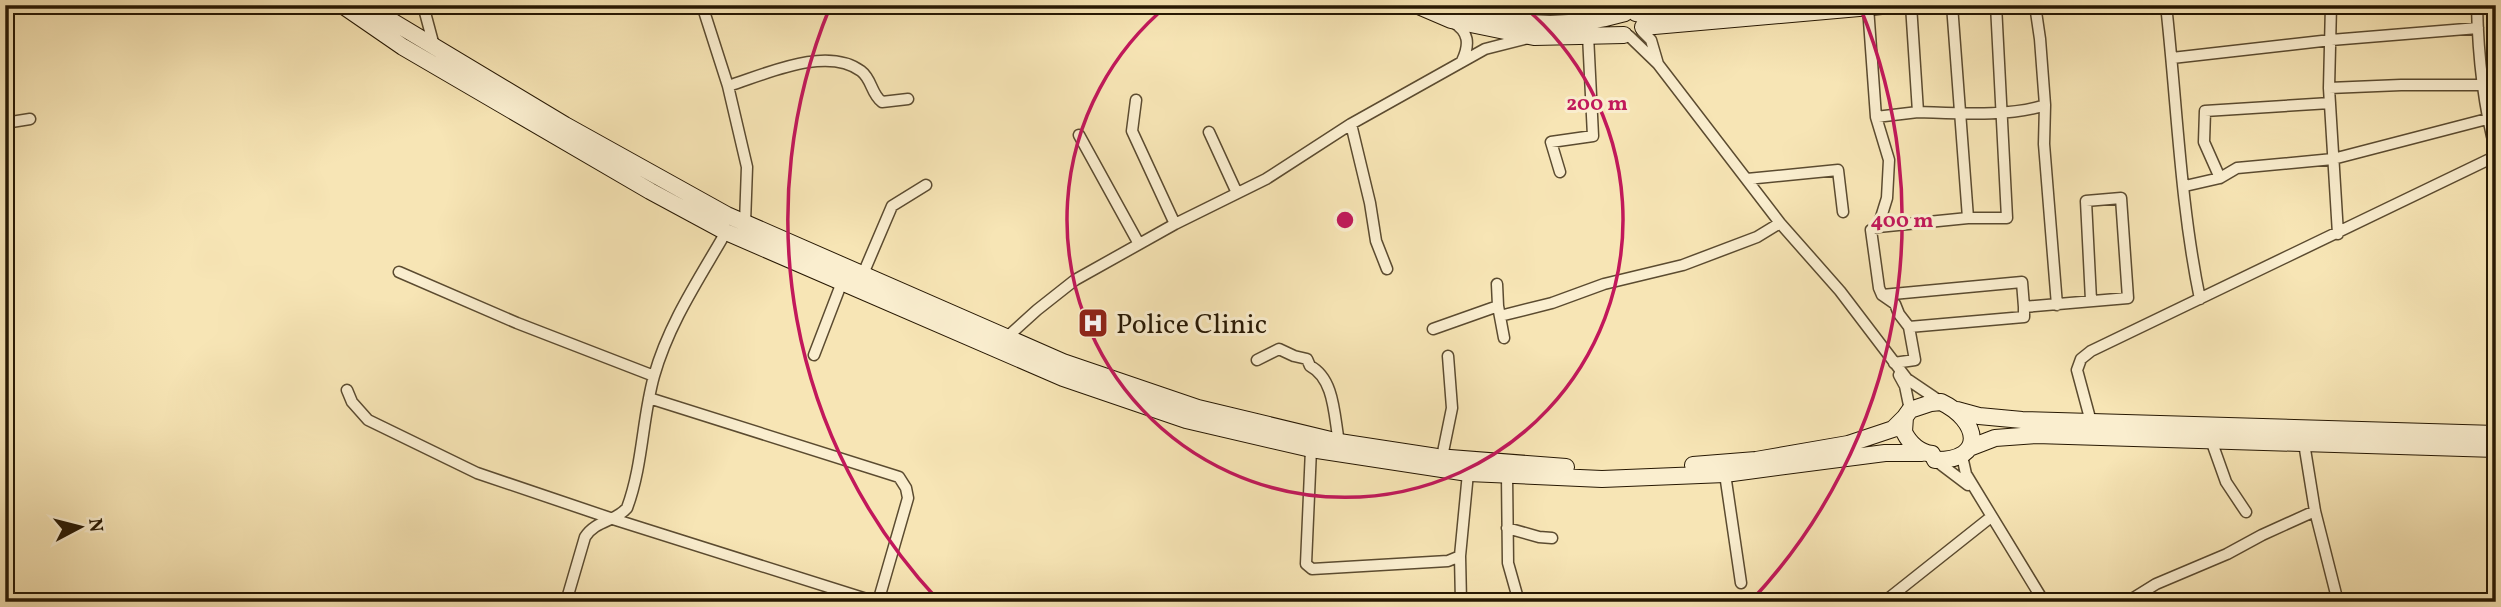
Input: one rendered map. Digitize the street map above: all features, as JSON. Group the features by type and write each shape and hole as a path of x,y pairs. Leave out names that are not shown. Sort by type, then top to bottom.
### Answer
{"main road":[{"path":"342,5 403,47 650,191 726,232 842,282 1001,343 1163,398 1339,442 1442,457 1585,468 1703,465 1756,460 1849,444 1894,429 1908,413 1931,403 1941,402 1957,410 1994,418 2496,434"},
{"path":"365,5 618,155 727,215 863,274 1001,343 1063,378 1186,419 1311,449 1468,473 1602,479 1725,474 1885,453 1954,459 1995,438 2009,435 2496,449"},
{"path":"1416,5 1534,37 1588,35 1648,15 1770,5"},
{"path":"1448,13 1529,24 1580,24 1893,5"},
{"path":"1957,410 1969,428 1971,440 1966,452"},
{"path":"1908,413 1904,428 1907,438 1928,456"}],"street":[{"path":"423,5 433,46"},
{"path":"702,5 728,86 747,167 745,222"},
{"path":"1911,5 1919,112"},
{"path":"1952,5 1968,218"},
{"path":"1894,363 1915,360 1909,327 1895,304 1882,295 1879,288 1871,230 1878,227 1968,218 2007,218 1996,5"},
{"path":"2035,5 2045,105 2044,144 2057,305"},
{"path":"2166,5 2177,140 2185,186 2191,254 2200,299"},
{"path":"2331,5 2329,88 2338,234"},
{"path":"2091,422 2077,370 2081,359 2091,351 2338,234 2496,154 2482,85 2477,5"},
{"path":"1868,7 1876,117 1889,160 1887,198 1878,227"},
{"path":"1448,13 1467,36 1468,49 1462,61"},
{"path":"1632,21 1651,40 1658,64 1780,223 1840,291 1907,379 1941,402"},
{"path":"2172,58 2331,40 2478,28"},
{"path":"1560,172 1551,142 1592,136 1588,35"},
{"path":"1001,343 1037,310 1076,280 1175,224 1266,179 1351,124 1462,61 1490,47 1534,37"},
{"path":"728,86 814,60 846,64 858,69 864,74 877,99 882,102 908,99"},
{"path":"2329,88 2482,85"},
{"path":"1136,100 1132,131 1175,224"},
{"path":"2220,178 2204,142 2205,111 2330,103"},
{"path":"1876,117 1919,112 2034,109 2045,105"},
{"path":"5,123 30,118"},
{"path":"2185,186 2220,178 2237,168 2333,159 2487,119"},
{"path":"1351,124 1376,241 1387,269"},
{"path":"1209,132 1237,193"},
{"path":"1079,135 1139,244"},
{"path":"1747,179 1838,170 1843,212"},
{"path":"863,274 892,206 926,185"},
{"path":"2024,307 2129,298 2120,198 2086,201 2091,300"},
{"path":"1433,329 1499,311 1552,303 1604,284 1683,265 1757,237 1780,223"},
{"path":"566,602 585,537 598,523 613,519 628,508 654,376 679,310 726,232"},
{"path":"399,272 517,323 654,376"},
{"path":"814,355 842,282"},
{"path":"1882,295 2022,282 2024,317 1909,327"},
{"path":"1497,284 1504,338"},
{"path":"1257,360 1279,349 1307,359 1310,366 1318,370 1326,379 1339,442"},
{"path":"1442,457 1452,408 1448,356"},
{"path":"1894,363 1905,386 1908,413"},
{"path":"347,390 352,402 368,420 477,472 613,519 877,602 908,498 906,488 899,477 649,398"},
{"path":"2211,440 2226,482 2246,512"},
{"path":"2304,443 2315,511 2338,602"},
{"path":"1311,449 1306,564 1312,569 1448,561 1460,556"},
{"path":"1966,452 1966,474 2044,602"},
{"path":"1928,456 1959,477 1983,504"},
{"path":"1461,602 1460,556 1468,473"},
{"path":"1725,474 1741,583"},
{"path":"1507,475 1508,563 1519,602"},
{"path":"2127,602 2156,584 2227,554 2315,511"},
{"path":"1889,598 1991,517"},
{"path":"1507,528 1552,538"}],"place":[{"name":"Police Clinic","path":"1093,323"}]}
